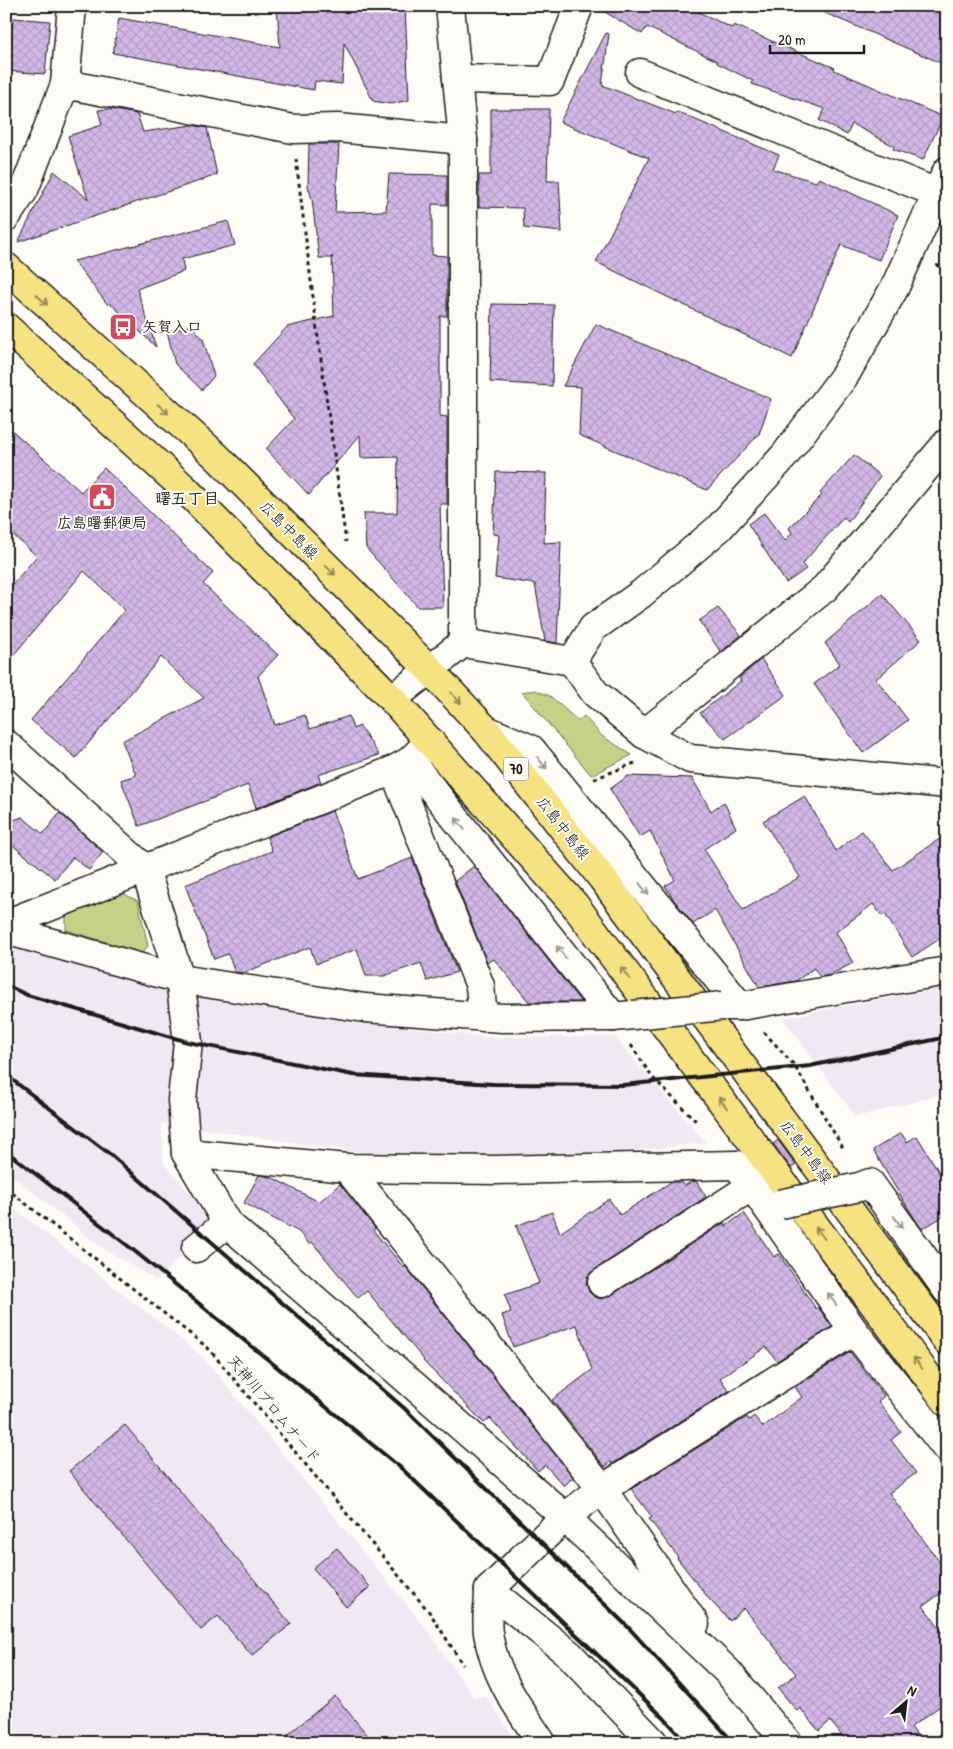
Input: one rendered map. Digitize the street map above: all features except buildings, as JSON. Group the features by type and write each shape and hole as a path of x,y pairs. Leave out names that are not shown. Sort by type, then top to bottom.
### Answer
{"main road":[{"name":"広島中島線","path":"6,267 215,455 429,669 486,730 602,878 947,1341"},
{"path":"6,327 184,488 392,699 574,904 947,1402"}],"street":[{"path":"6,217 24,190 65,84 72,6"},
{"path":"450,6 463,140 463,644"},
{"path":"457,80 550,81 579,6"},
{"path":"572,661 593,628 641,594 718,529 785,455 845,375 894,287 942,182 640,73"},
{"path":"65,84 293,129 338,128 463,140"},
{"path":"644,734 825,588 947,443"},
{"path":"392,699 463,644 572,661 595,693 644,734 690,759 947,784"},
{"path":"486,730 531,749 731,1006"},
{"path":"6,924 402,765 430,740"},
{"path":"6,744 145,869 180,979 188,1042 182,1100 186,1153 227,1222 565,1517 728,1671"},
{"path":"402,765 623,1016"},
{"path":"402,765 480,986 483,1017"},
{"path":"6,930 180,979 365,1008 502,1018 623,1016 731,1006 947,971"},
{"path":"186,1153 348,1168 496,1170 737,1165 752,1186 774,1206 854,1330 947,1449"},
{"path":"348,1168 602,1489 728,1671 788,1743"},
{"path":"774,1206 864,1185 947,1290"},
{"path":"602,1283 752,1186"},
{"path":"196,1248 227,1222"},
{"path":"542,1743 509,1694 500,1676 488,1632 490,1590 565,1517 602,1489 854,1330"},
{"path":"490,1590 569,1654 654,1743"}],"path":[{"path":"293,129 316,321 347,548"},
{"path":"592,780 640,762"},
{"path":"731,1006 794,1064 847,1155"},
{"path":"652,1077 702,1127"},
{"name":"天神川プロムナード","path":"6,1188 208,1348 430,1613 465,1668"}],"shaded area":[{"path":"6,944 167,990 356,1021 487,1037 614,1037 706,1143 553,1159 367,1153 161,1123 164,1164 217,1223 156,1280 101,1247 6,1170"},
{"path":"947,987 947,1093 856,1117 783,1018"},
{"path":"6,1202 202,1356 427,1630 474,1698 486,1696 517,1743 6,1743"}],"green space":[{"path":"535,690 550,696 578,721 584,716 602,736 632,755 591,775 522,692"},
{"path":"122,893 138,901 148,946 142,953 66,930 66,916"}],"railway":[{"path":"6,985 27,995 188,1042 353,1075 493,1084 623,1085 810,1066 947,1037"},
{"path":"6,1075 111,1155 404,1408 629,1628 734,1743"},
{"path":"6,1151 132,1249 401,1468 664,1718 687,1743"}],"place":[{"name":"矢賀入口","path":"123,327"},
{"name":"広島曙郵便局","path":"102,497"}],"district":[{"name":"曙五丁目","path":"187,498"}]}
